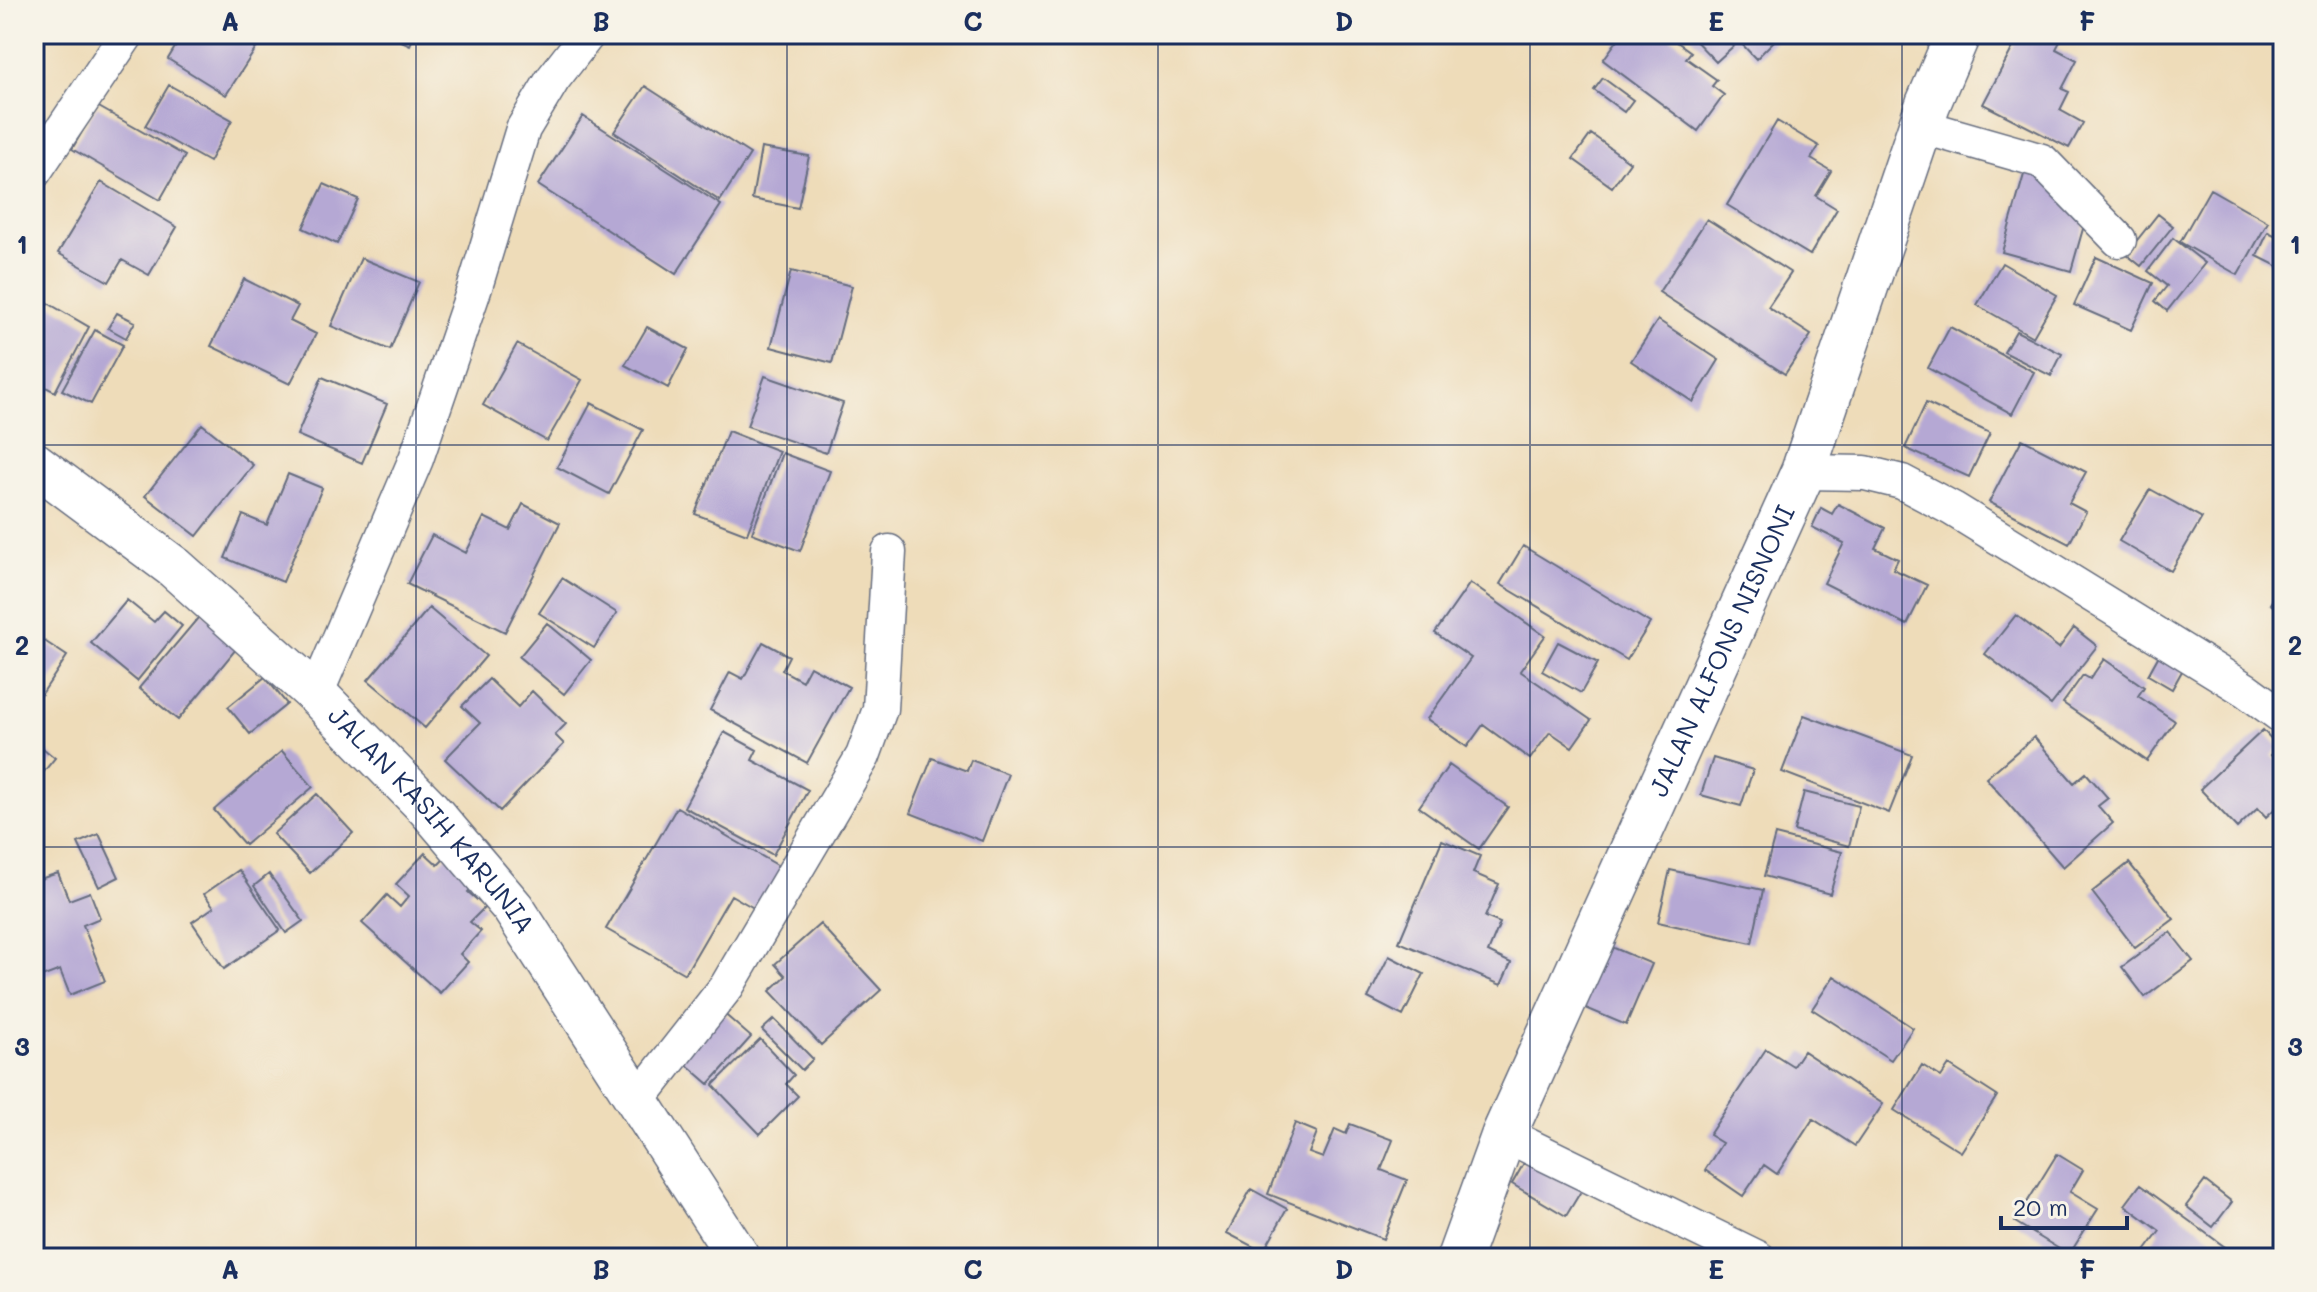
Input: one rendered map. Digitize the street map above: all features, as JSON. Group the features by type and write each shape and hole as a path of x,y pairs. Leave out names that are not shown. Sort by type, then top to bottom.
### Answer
{"main road":[{"name":"JALAN ALFONS NISNONI","path":"1459,1258 1504,1134 1803,472 1920,126 1958,34"}],"street":[{"path":"34,172 127,34"},
{"path":"316,694 416,459 474,290 523,129 553,79 588,34"},
{"path":"1920,126 2042,161 2119,240"},
{"name":"JALAN KASIH KARUNIA","path":"34,463 175,568 316,694 427,807 513,908 739,1258"},
{"path":"1803,472 1865,473 1902,482 1953,509 2246,690 2283,717"},
{"path":"636,1102 727,986 863,756 880,709 889,552"},
{"path":"1504,1134 1758,1258"}],"building":[{"path":"183,34 264,36 226,95 168,59"},
{"path":"386,34 415,34 410,45"},
{"path":"1622,34 1666,34 1691,52 1686,58 1717,80 1712,86 1724,95 1698,131 1603,60"},
{"path":"1689,34 1781,34 1756,59 1739,41 1716,62"},
{"path":"2020,34 2064,34 2056,49 2077,60 2062,89 2069,92 2060,110 2083,123 2069,148 1983,104"},
{"path":"1603,78 1633,100 1624,112 1594,90"},
{"path":"169,85 232,120 209,162 145,126"},
{"path":"645,86 750,154 720,201 614,132"},
{"path":"97,106 185,156 160,200 72,149"},
{"path":"583,116 721,205 676,274 538,185"},
{"path":"1777,121 1819,146 1811,159 1831,171 1816,196 1837,209 1810,255 1727,205"},
{"path":"1591,134 1630,162 1612,187 1573,159"},
{"path":"761,148 809,156 798,208 752,199"},
{"path":"2025,171 2094,190 2071,271 2002,252"},
{"path":"101,182 177,227 149,275 122,260 109,282 58,253"},
{"path":"324,184 358,199 337,244 303,228"},
{"path":"2210,189 2268,222 2238,275 2180,242"},
{"path":"2158,214 2173,226 2141,266 2126,254"},
{"path":"1707,219 1791,273 1768,307 1811,335 1785,374 1659,292"},
{"path":"2268,232 2283,239 2283,269 2257,256"},
{"path":"2173,238 2205,263 2167,311 2155,301 2167,286 2148,271"},
{"path":"2096,257 2153,283 2131,330 2074,305"},
{"path":"361,258 419,282 390,350 331,326"},
{"path":"2002,263 2057,295 2033,337 1977,305"},
{"path":"791,271 852,286 832,363 771,347"},
{"path":"244,279 298,306 290,321 316,334 290,384 211,346"},
{"path":"34,295 89,327 55,392 34,381"},
{"path":"117,313 135,322 126,338 108,328"},
{"path":"1658,320 1719,360 1693,402 1631,361"},
{"path":"647,327 688,349 668,388 625,365"},
{"path":"1950,327 2034,372 2012,414 1928,368"},
{"path":"95,330 123,345 91,404 62,390"},
{"path":"2016,331 2062,354 2051,376 2004,352"},
{"path":"517,344 582,380 547,441 483,405"},
{"path":"765,376 843,403 826,453 747,426"},
{"path":"322,377 387,404 362,463 297,435"},
{"path":"591,403 643,430 609,494 557,467"},
{"path":"1926,403 1990,433 1969,477 1905,448"},
{"path":"202,424 253,465 197,536 145,496"},
{"path":"728,431 779,451 747,534 695,514"},
{"path":"2022,439 2086,472 2069,503 2086,512 2069,544 1989,502"},
{"path":"782,453 830,471 800,551 752,533"},
{"path":"288,474 322,488 283,582 225,558 243,515 267,525"},
{"path":"2150,489 2202,518 2171,571 2119,541"},
{"path":"523,504 560,523 505,632 407,584 432,535 466,553 484,517 510,530"},
{"path":"1838,504 1885,528 1875,548 1898,559 1893,569 1927,585 1907,625 1824,583 1844,543 1812,527 1821,508 1832,514"},
{"path":"1523,546 1650,623 1627,660 1500,584"},
{"path":"562,578 617,613 594,648 539,613"},
{"path":"1470,583 1545,636 1520,671 1591,720 1572,747 1550,732 1530,759 1483,725 1467,747 1427,719 1471,658 1435,633"},
{"path":"2283,583 2283,612 2270,604"},
{"path":"127,600 154,622 164,611 182,626 137,681 91,643"},
{"path":"429,608 486,656 425,728 368,680"},
{"path":"203,612 241,643 178,720 139,688"},
{"path":"2016,615 2059,648 2074,628 2097,646 2051,705 1985,654"},
{"path":"547,623 591,660 564,694 519,657"},
{"path":"34,634 67,656 34,706"},
{"path":"763,642 789,656 782,670 802,681 810,666 849,687 807,763 710,710 730,672 743,679"},
{"path":"1558,642 1598,663 1581,693 1542,671"},
{"path":"2163,648 2187,662 2172,689 2148,675"},
{"path":"2104,659 2144,687 2138,696 2175,721 2147,761 2063,703 2083,675 2090,679"},
{"path":"265,677 287,704 250,734 228,707"},
{"path":"489,679 518,707 532,691 566,724 555,735 564,744 500,811 445,759 480,723 462,706"},
{"path":"1804,715 1912,755 1889,813 1782,772"},
{"path":"2263,730 2279,747 2271,755 2283,769 2283,801 2266,817 2258,808 2237,828 2200,789"},
{"path":"724,732 757,750 752,760 808,790 773,855 684,807"},
{"path":"2034,737 2074,783 2086,773 2108,798 2098,806 2113,823 2063,867 1986,778"},
{"path":"34,741 55,758 34,784"},
{"path":"282,751 313,787 245,845 214,810"},
{"path":"932,758 967,771 971,760 1008,774 982,841 910,813"},
{"path":"1713,758 1753,770 1741,806 1701,795"},
{"path":"1449,765 1508,807 1479,849 1419,807"},
{"path":"1804,792 1859,806 1849,846 1794,831"},
{"path":"317,794 353,833 310,873 273,834"},
{"path":"677,807 784,869 759,911 731,895 685,974 606,929"},
{"path":"99,834 119,877 99,887 78,843"},
{"path":"1775,835 1842,852 1830,894 1764,876"},
{"path":"1442,840 1480,856 1473,873 1499,884 1485,917 1500,923 1488,952 1511,963 1501,985 1399,942"},
{"path":"425,853 438,865 448,855 477,882 468,892 485,907 470,922 481,931 460,954 468,962 440,993 362,923 387,895 400,907 409,896 396,884"},
{"path":"2129,863 2174,919 2135,948 2092,892"},
{"path":"34,865 40,879 58,873 69,900 90,892 100,918 83,925 105,981 70,995 60,970 34,980"},
{"path":"239,870 280,930 224,969 192,922 214,907 204,894"},
{"path":"1670,870 1763,890 1752,943 1658,922"},
{"path":"269,874 303,921 286,933 254,886"},
{"path":"820,924 881,990 821,1045 770,991 786,976 775,964"},
{"path":"2170,932 2193,961 2145,997 2122,967"},
{"path":"1600,942 1652,964 1626,1025 1574,1003"},
{"path":"1389,956 1424,974 1403,1016 1368,998"},
{"path":"1834,976 1913,1028 1891,1060 1812,1009"},
{"path":"721,1011 751,1037 709,1084 679,1058"},
{"path":"774,1019 813,1059 802,1070 762,1030"},
{"path":"760,1039 794,1075 786,1084 798,1096 760,1134 713,1085"},
{"path":"1766,1049 1793,1066 1803,1051 1883,1104 1855,1146 1813,1119 1777,1174 1764,1165 1743,1196 1705,1170 1722,1143 1709,1135"},
{"path":"1922,1065 1941,1077 1949,1065 1997,1096 1961,1152 1894,1110"},
{"path":"1295,1123 1317,1132 1309,1153 1323,1158 1335,1129 1346,1134 1350,1124 1393,1140 1381,1170 1407,1180 1383,1239 1268,1194"},
{"path":"1540,1135 1595,1168 1566,1216 1512,1184"},
{"path":"2057,1154 2083,1170 2070,1192 2098,1209 2069,1255 2015,1222"},
{"path":"2205,1181 2232,1202 2213,1227 2186,1206"},
{"path":"2140,1185 2225,1247 2217,1258 2149,1258 2143,1254 2160,1231 2125,1205"},
{"path":"1251,1189 1287,1209 1263,1252 1227,1233"}]}
